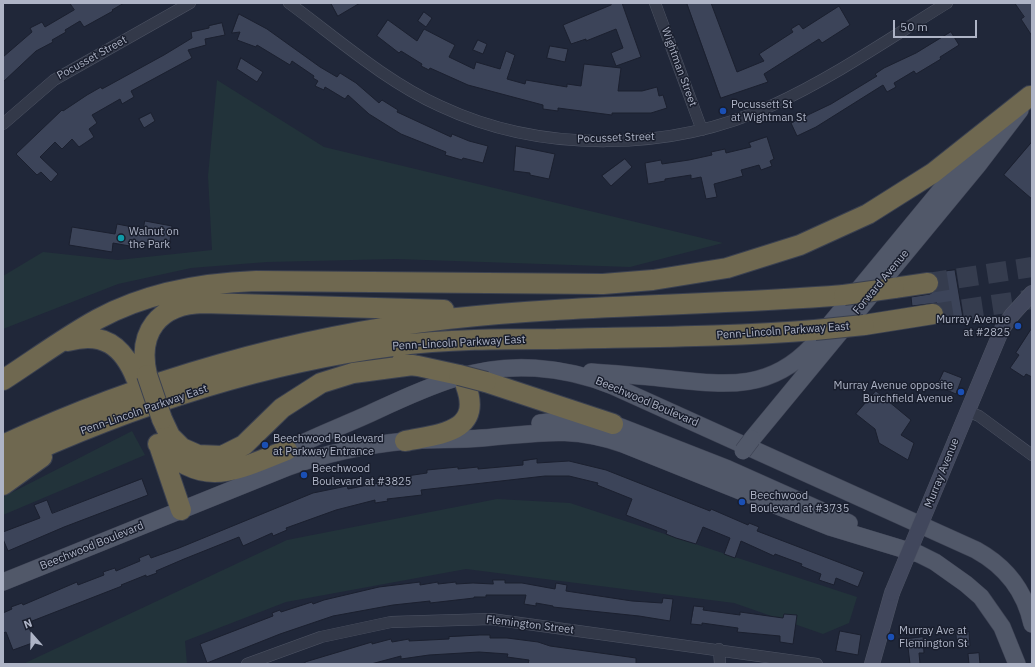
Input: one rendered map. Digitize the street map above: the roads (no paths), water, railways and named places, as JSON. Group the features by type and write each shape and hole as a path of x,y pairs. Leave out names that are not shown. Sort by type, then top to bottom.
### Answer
{"highway":[{"path":"3,380 99,319 140,301 183,289 220,283 264,281 603,284 666,279 727,268 800,245 868,214 933,173 1031,95"},
{"name":"Penn-Lincoln Parkway East","path":"3,445 126,395 250,356 324,339 392,327 446,319 528,312 738,303 844,295 928,283"},
{"path":"141,377 148,333 163,315 186,305 203,304 528,312"},
{"name":"Penn-Lincoln Parkway East","path":"3,465 94,426 170,399 288,366 368,350 442,341 683,336 815,330 864,325 933,314"},
{"path":"58,344 85,337 108,342 125,356 141,377 156,421 158,444 181,510"},
{"path":"288,366 349,362 416,365 463,380 486,382 613,424"},
{"path":"156,421 182,448 198,455 222,456 230,454 244,445 282,408 321,383 352,373 416,365"},
{"path":"406,441 450,430 462,424 470,413 471,407 463,380"},
{"path":"3,485 58,446 94,426"},
{"path":"158,444 178,462 188,467 217,473 235,470 287,450"}],"main road":[{"path":"563,370 630,374 732,384 760,379 788,367 812,346 968,157 1031,95"},
{"name":"Forward Avenue","path":"728,469 978,165 1031,95"},
{"name":"Murray Avenue","path":"872,664 892,593 1002,329 1012,315 1032,293"},
{"name":"Beechwood Boulevard","path":"181,510 287,450 427,388 456,378 502,369 530,368 563,370 598,380 620,389 976,550 994,562 1017,586 1026,604 1032,624"},
{"path":"482,438 537,423 559,420 613,424 728,469 919,554"},
{"name":"Beechwood Boulevard","path":"3,582 306,460 353,449 406,441 482,438 557,431 598,437 630,447 830,527 919,554 951,572 980,597 1002,627 1017,664"}],"street":[{"name":"Pocusset Street","path":"3,124 54,80 190,3"},
{"name":"Pocusset Street","path":"289,3 393,80 440,106 491,126 536,136 587,141 640,139 702,130 772,105 815,84 946,3"},
{"name":"Wightman Street","path":"655,3 702,130"},
{"path":"967,411 979,416 1032,455"},
{"name":"Flemington Street","path":"247,664 321,637 391,622 491,619 719,649 817,664"},
{"path":"719,649 720,664"}],"tunnel":[{"path":"928,283 1032,267"},
{"path":"933,314 1032,299"}],"place":[{"name":"Pocussett St at Wightman St","path":"723,111"},
{"name":"Walnut on the Park","path":"121,238"},
{"name":"Murray Avenue at #2825","path":"1018,326"},
{"name":"Murray Avenue opposite Burchfield Avenue","path":"961,392"},
{"name":"Beechwood Boulevard at Parkway Entrance","path":"265,445"},
{"name":"Beechwood Boulevard at #3825","path":"304,475"},
{"name":"Beechwood Boulevard at #3735","path":"742,502"},
{"name":"Murray Ave at Flemington St","path":"891,637"}]}
